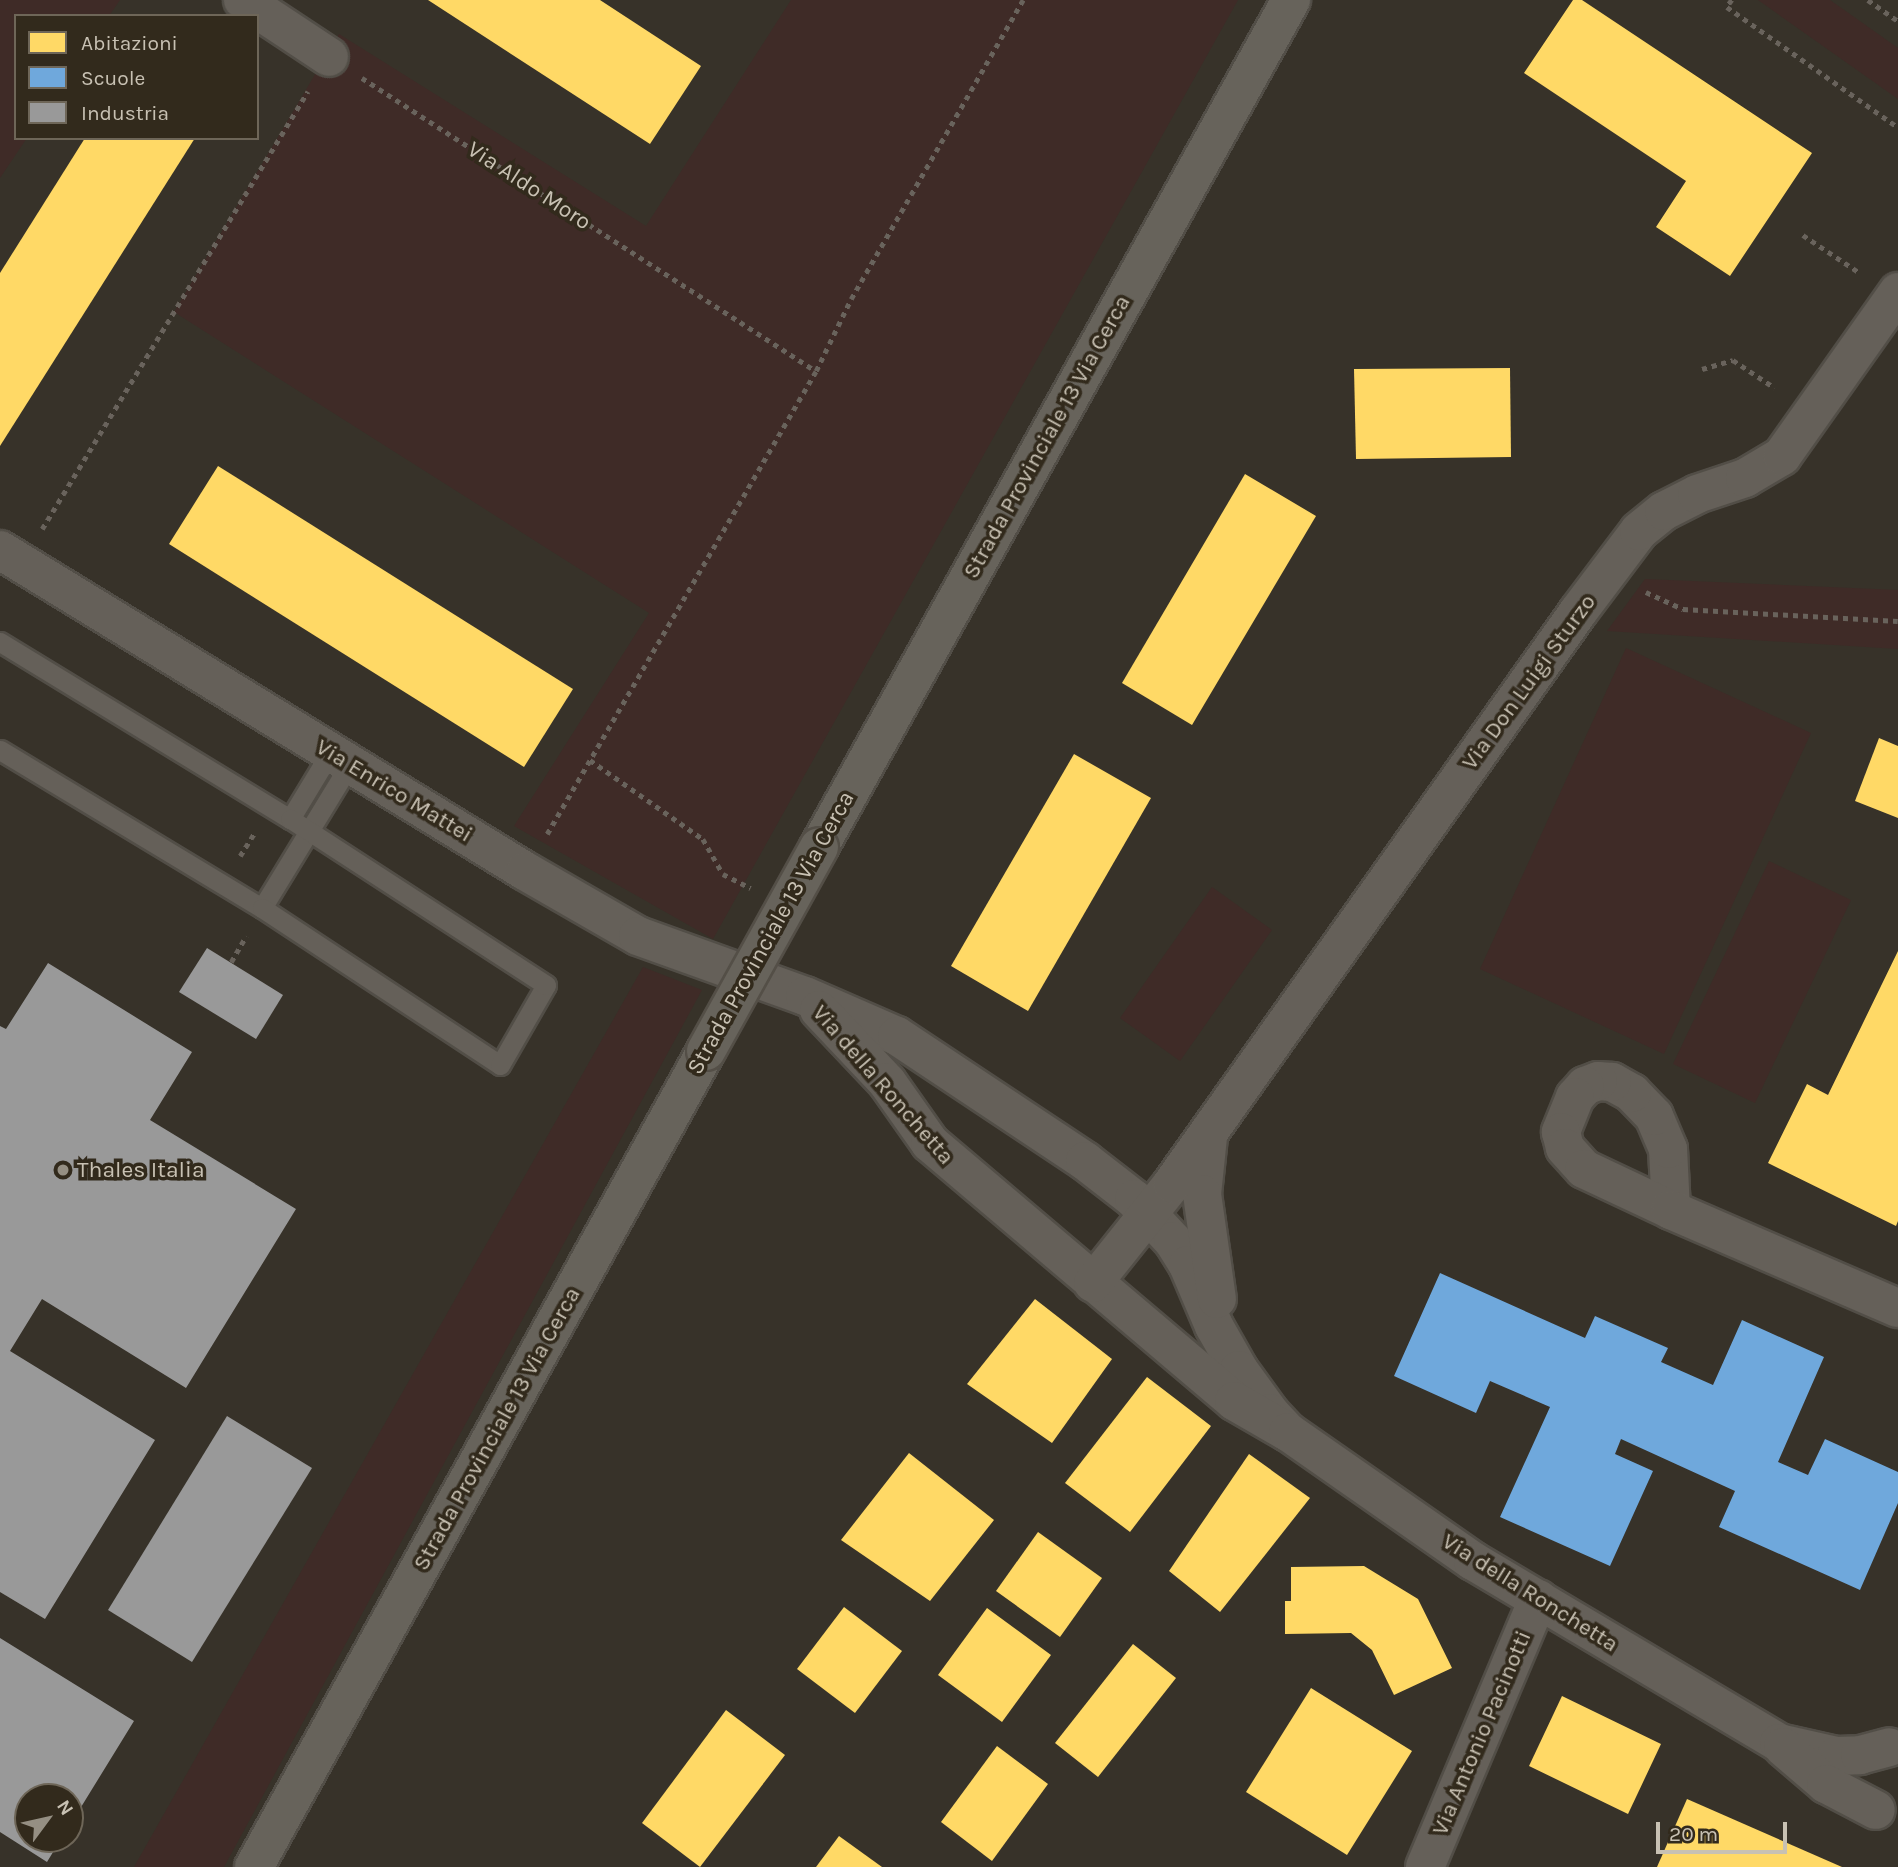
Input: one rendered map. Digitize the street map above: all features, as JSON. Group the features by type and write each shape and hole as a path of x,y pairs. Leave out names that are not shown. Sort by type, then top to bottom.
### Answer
{"main road":[{"name":"Strada Provinciale 13 Via Cerca","path":"254,1867 783,909 1291,0"}],"street":[{"path":"243,0 329,57"},
{"name":"Via Don Luigi Sturzo","path":"1093,1283 1209,1132 1639,531 1664,511 1697,494 1745,478 1782,456 1898,292"},
{"name":"Via Enrico Mattei","path":"11,556 525,871 649,942 805,996"},
{"name":"Via della Ronchetta","path":"805,996 897,1036 931,1056 1085,1161 1149,1213 1188,1265 1220,1339 1256,1396 1288,1432"},
{"name":"Via della Ronchetta","path":"805,996 887,1082 930,1143 1234,1401 1288,1432 1473,1561 1779,1743 1826,1784 1887,1819"},
{"name":"Via Don Luigi Sturzo","path":"1209,1132 1202,1194 1220,1339"},
{"path":"1671,1210 1898,1308"},
{"name":"Via Antonio Pacinotti","path":"1426,1867 1538,1599"},
{"name":"Via della Ronchetta","path":"1779,1743 1836,1756 1860,1755 1894,1744"},
{"path":"1887,1819 1871,1799 1868,1779 1875,1761 1894,1744"}],"lane":[{"path":"0,642 309,831 545,983 545,988 500,1065 262,908 0,750"},
{"path":"290,819 340,758"},
{"path":"262,908 309,831 340,758"}],"path":[{"path":"525,871 816,371 851,299 1023,0"},
{"path":"1732,0 1727,7 1898,127"},
{"path":"1868,0 1898,21"},
{"name":"Via Aldo Moro","path":"329,57 816,371"},
{"path":"11,556 329,57"},
{"path":"1803,235 1856,271"},
{"path":"1702,369 1732,360 1775,388"},
{"path":"1607,575 1683,609 1898,621"},
{"path":"590,760 703,839 723,874 783,909"}],"shaded area":[{"path":"0,0 120,0 110,14 14,14 14,140 26,140 0,178"},
{"path":"791,0 1238,0 713,939 514,826 649,613 174,312 339,34 646,226"},
{"path":"1758,0 1830,0 1898,48 1898,99"},
{"path":"1645,579 1898,590 1898,649 1607,631"},
{"path":"1626,648 1811,733 1664,1054 1480,969"},
{"path":"1769,861 1851,900 1755,1103 1673,1064"},
{"path":"1212,887 1272,930 1180,1061 1120,1018"},
{"path":"643,967 702,990 224,1867 134,1867"}],"building: Abitazioni":[{"path":"428,0 600,0 701,66 650,144"},
{"path":"1573,0 1582,0 1812,153 1730,276 1656,227 1686,181 1524,73"},
{"path":"84,140 194,140 0,446 0,273"},
{"path":"1510,368 1511,457 1356,459 1354,369"},
{"path":"218,466 573,689 524,767 169,544"},
{"path":"1245,474 1316,516 1192,725 1122,683"},
{"path":"1879,738 1898,746 1898,818 1855,801"},
{"path":"1074,754 1151,798 1028,1011 951,966"},
{"path":"1898,951 1896,1226 1768,1163 1807,1084 1828,1095"},
{"path":"1035,1299 1112,1359 1052,1443 967,1384"},
{"path":"1147,1377 1211,1426 1130,1532 1065,1483"},
{"path":"909,1453 994,1520 930,1601 841,1540"},
{"path":"1249,1454 1310,1498 1220,1612 1169,1571"},
{"path":"1038,1532 1102,1578 1060,1637 996,1591"},
{"path":"1364,1566 1418,1599 1452,1668 1394,1695 1372,1650 1351,1633 1285,1634 1285,1601 1291,1601 1291,1567"},
{"path":"844,1607 902,1651 855,1713 797,1669"},
{"path":"987,1608 1051,1655 1002,1722 938,1675"},
{"path":"1133,1644 1176,1678 1098,1777 1055,1743"},
{"path":"1311,1688 1412,1751 1347,1855 1246,1792"},
{"path":"1562,1696 1661,1744 1628,1814 1529,1766"},
{"path":"726,1710 785,1755 700,1867 642,1823"},
{"path":"997,1746 1048,1784 992,1861 941,1822"},
{"path":"1687,1799 1842,1867 1657,1867"},
{"path":"839,1836 882,1867 816,1867"}],"building: Scuole":[{"path":"1440,1273 1585,1338 1595,1316 1668,1348 1661,1362 1713,1385 1742,1320 1824,1357 1778,1462 1808,1475 1825,1439 1898,1472 1898,1503 1860,1590 1719,1527 1735,1491 1621,1439 1615,1454 1653,1471 1610,1566 1500,1517 1550,1407 1490,1381 1476,1413 1394,1376"}],"building: Industria":[{"path":"207,948 283,995 256,1039 179,992"},
{"path":"48,963 192,1052 150,1120 296,1209 186,1388 42,1299 10,1351 155,1440 45,1619 0,1592 0,1026 6,1029"},
{"path":"227,1416 312,1468 192,1662 108,1610"},
{"path":"0,1638 134,1721 84,1802 84,1783 14,1783 14,1841 0,1832"},
{"path":"33,1853 52,1853 47,1862"}],"place":[{"name":"Thales Italia","path":"63,1170"}]}
